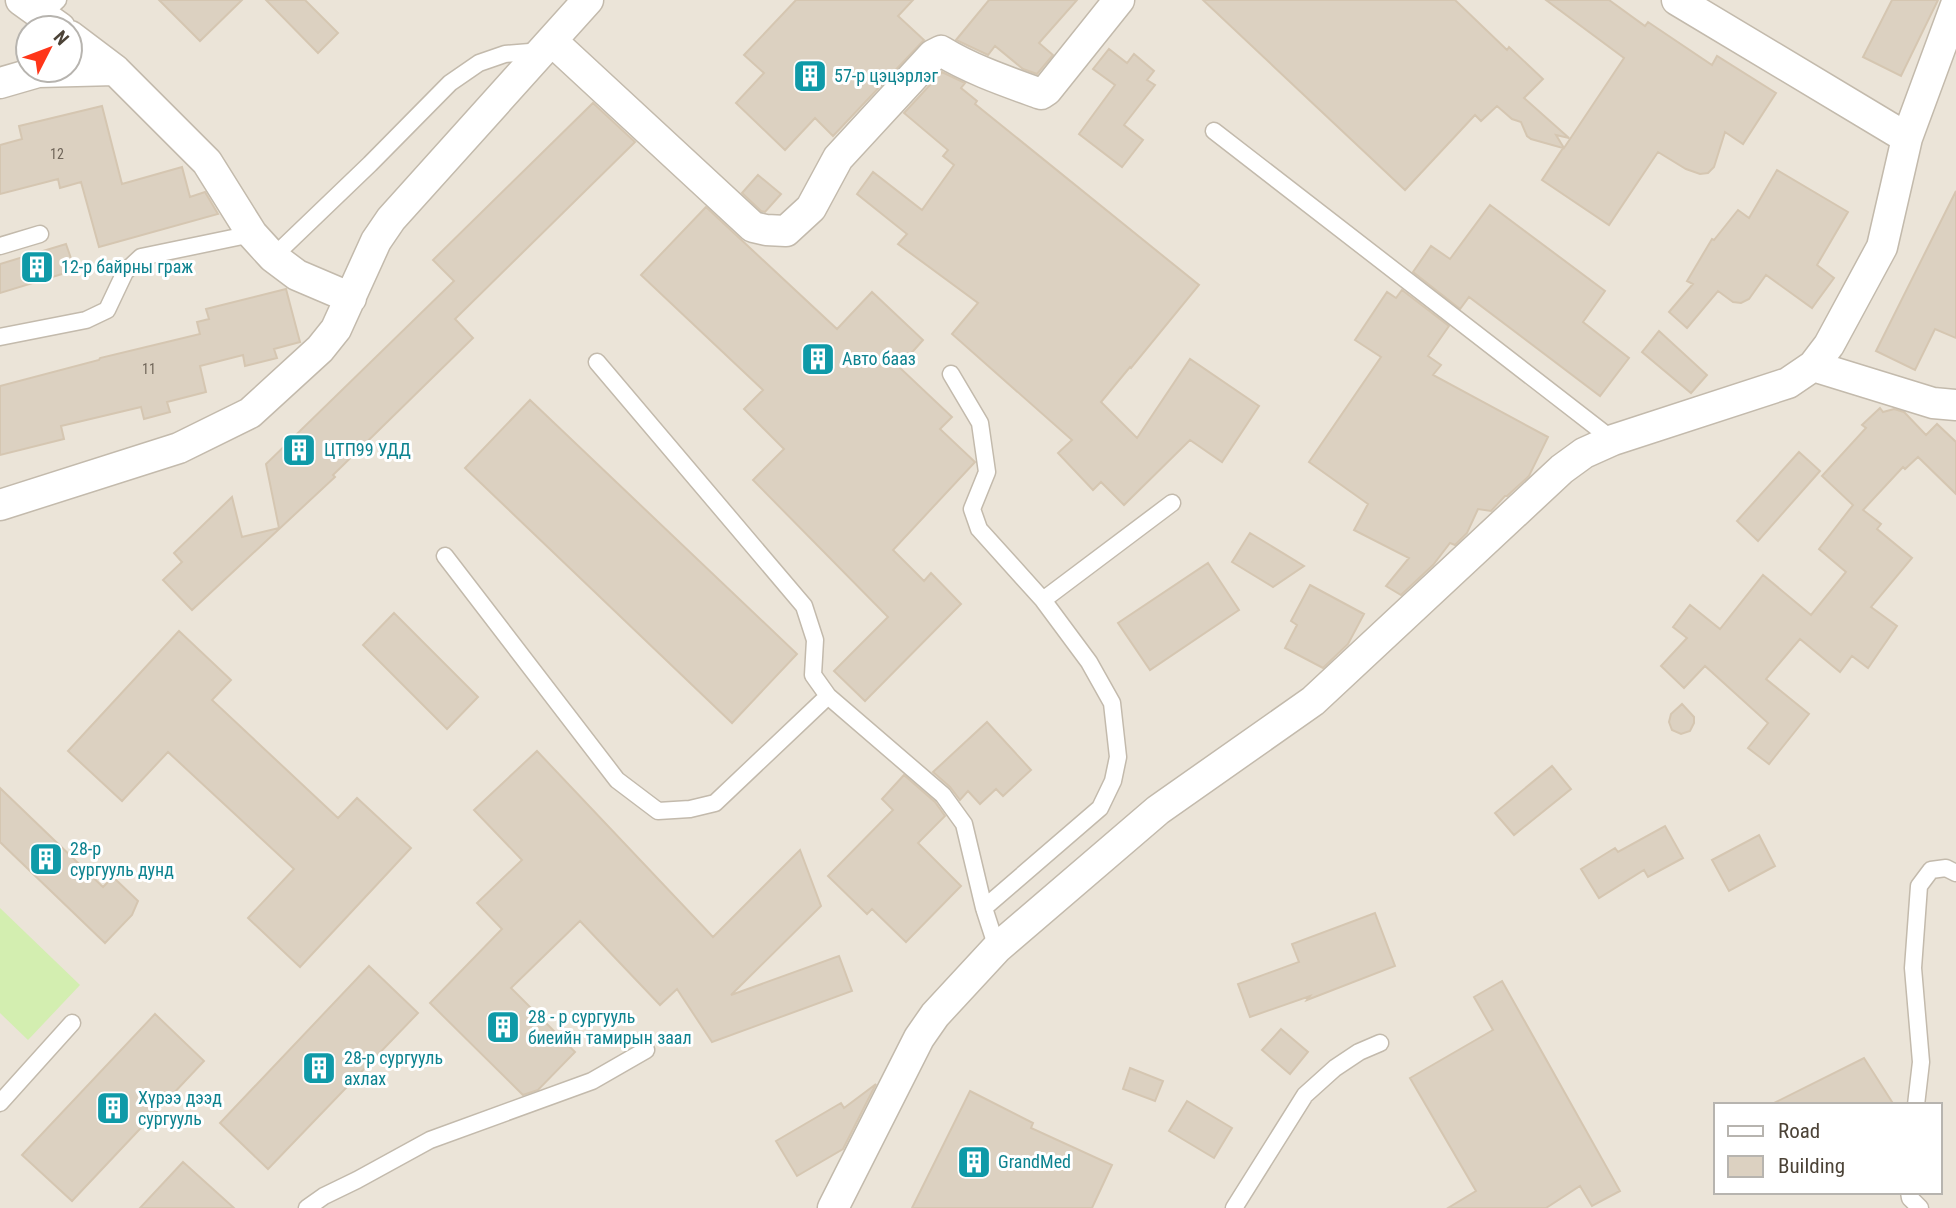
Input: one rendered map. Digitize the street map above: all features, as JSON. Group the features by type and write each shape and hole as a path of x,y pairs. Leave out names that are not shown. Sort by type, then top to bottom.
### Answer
{"street":[{"path":"0,505 180,448 250,414 320,349 336,329 376,241 390,219 588,0"},
{"path":"547,46 753,226 786,231 811,208 838,159 933,55 942,51 956,61 1041,94 1119,0"},
{"path":"1677,0 1907,138"},
{"path":"834,1208 919,1038 935,1015 997,948 1158,810 1313,701 1562,469 1584,453 1613,440 1788,383 1813,366 1829,345 1882,247 1907,138 1956,5"},
{"path":"84,46 116,70 207,163 252,234 273,257 298,275 351,298"},
{"path":"0,83 38,72 116,70"},
{"path":"1813,366 1933,403 1956,405"}],"lane":[{"path":"273,257 450,83 479,63 505,54 547,46"},
{"path":"1214,131 1613,440"},
{"path":"0,246 40,234"},
{"path":"0,337 86,320 107,310 125,272 141,257 252,234"},
{"path":"597,362 804,606 815,640 813,675 828,696 943,795 964,824 984,908 997,948"},
{"path":"951,374 980,423 987,472 972,509 979,529 1043,600 1089,662 1112,702 1118,757 1113,781 1100,808 984,908"},
{"path":"1043,600 1172,503"},
{"path":"445,556 617,780 658,811 690,809 715,803 828,696"},
{"path":"1916,1103 1921,1062 1913,968 1919,886 1931,870 1946,868 1956,873"},
{"path":"0,1102 72,1023"},
{"path":"1234,1208 1305,1095 1335,1068 1359,1052 1380,1043"},
{"path":"307,1208 324,1196 430,1140 592,1081 646,1050"},
{"path":"1909,1194 1920,1208"}],"shaded area":[{"path":"0,0 1956,0 1956,1208 0,1208"}],"green space":[{"path":"0,908 80,985 28,1040 0,1013"}],"building":[{"path":"159,0 242,0 200,41"},
{"path":"266,0 305,0 338,33 318,53"},
{"name":"57-р цэцэрлэг","path":"796,0 913,0 898,16 924,40 833,136 815,118 785,150 736,103 764,73 744,55"},
{"path":"989,0 1077,0 1039,43 1053,55 1037,74 1023,69 995,46 988,55 956,40"},
{"path":"1203,0 1455,0 1507,50 1509,47 1543,79 1524,98 1569,138 1556,135 1564,148 1624,58 1546,0 1609,0 1645,26 1648,22 1712,65 1717,56 1776,93 1743,144 1725,132 1714,167 1708,173 1700,174 1686,169 1658,152 1609,225 1542,180 1563,148 1531,139 1521,122 1512,119 1497,106 1481,121 1475,115 1405,190"},
{"path":"1892,0 1938,0 1901,76 1863,57"},
{"path":"1109,49 1127,63 1134,54 1154,71 1147,80 1155,85 1124,125 1143,140 1122,167 1079,134 1115,85 1093,69"},
{"path":"942,72 965,83 961,88 977,101 975,104 1199,285 1101,402 1137,438 1190,359 1259,406 1222,462 1190,440 1124,505 1101,482 1093,490 1058,453 1072,440 952,334 978,303 898,244 907,234 857,194 873,172 922,210 954,165 943,156 948,150 904,113"},
{"path":"593,103 635,142 455,319 473,338 333,475 335,477 192,610 163,580 182,562 174,553 232,497 242,537 279,528 266,464 454,281 433,260"},
{"path":"102,106 122,184 182,167 190,197 205,192 218,214 99,247 81,182 60,188 58,179 0,194 0,145 22,139 19,126"},
{"path":"1777,170 1848,212 1817,265 1834,278 1812,308 1766,275 1749,299 1741,303 1733,302 1718,291 1687,328 1669,312 1693,284 1687,281 1712,239 1714,240 1738,210 1749,218"},
{"path":"758,175 781,194 765,212 742,193"},
{"path":"1956,191 1956,338 1935,329 1915,370 1876,351"},
{"path":"1490,205 1605,291 1583,322 1629,358 1600,396 1469,297 1460,309 1413,272 1431,246 1450,259"},
{"name":"Авто бааз","path":"706,207 837,329 872,292 923,340 899,367 952,417 940,429 975,462 893,550 924,581 931,573 961,604 865,701 834,671 888,617 753,480 784,449 744,409 763,390 641,275"},
{"name":"12-р байрны граж","path":"66,244 75,270 0,293 0,264"},
{"path":"286,289 300,342 274,349 277,358 245,366 243,355 200,366 206,392 167,402 170,412 144,419 141,407 61,426 64,439 0,455 0,386 200,334 197,322 209,319 206,309"},
{"path":"1402,290 1449,326 1428,356 1441,365 1433,375 1548,437 1529,476 1491,511 1478,509 1467,533 1455,545 1450,543 1433,565 1401,595 1386,586 1409,558 1354,530 1368,504 1309,462 1381,357 1355,340 1387,292 1396,298"},
{"path":"1659,331 1707,375 1691,393 1642,352"},
{"path":"530,400 797,654 732,723 465,468"},
{"path":"1880,408 1883,412 1894,409 1904,412 1926,435 1937,424 1956,442 1956,494 1918,457 1905,469 1903,467 1863,510 1881,524 1877,529 1912,558 1871,607 1897,626 1868,668 1852,656 1840,672 1800,639 1766,679 1809,714 1769,764 1748,748 1768,723 1705,666 1684,688 1661,666 1687,638 1673,627 1690,605 1720,629 1763,575 1811,615 1846,572 1819,549 1853,505 1822,476 1866,428 1862,425"},
{"path":"1799,452 1820,471 1758,541 1737,521"},
{"path":"1250,533 1304,566 1273,587 1232,562"},
{"path":"1208,563 1239,610 1150,670 1118,623"},
{"path":"1310,585 1364,614 1348,644 1323,668 1285,648 1297,625 1291,621"},
{"path":"394,613 478,697 447,729 363,645"},
{"path":"179,631 231,680 212,700 338,818 357,798 411,848 300,967 248,918 294,869 168,752 122,801 68,751"},
{"path":"1682,704 1694,717 1694,723 1690,731 1681,734 1672,730 1669,722 1671,714"},
{"path":"987,722 1031,770 1003,796 996,789 980,804 968,791 960,800 933,772"},
{"path":"537,751 713,937 800,850 821,906 731,995 839,956 852,991 712,1042 677,989 660,1005 580,921 511,988 575,1052 538,1090 523,1095 430,1003 502,929 477,903 522,860 474,810"},
{"path":"1552,766 1571,789 1514,835 1495,813"},
{"path":"904,775 935,802 945,816 918,843 961,886 906,942 872,909 867,914 828,876 893,810 882,799"},
{"name":"28-р сургууль дунд","path":"0,788 103,887 113,877 138,901 132,915 105,943 0,842"},
{"path":"1665,826 1683,858 1648,877 1644,870 1599,898 1581,869 1615,848 1618,852"},
{"path":"1759,835 1775,866 1729,891 1712,860"},
{"path":"1375,913 1395,966 1307,1000 1310,996 1250,1017 1238,984 1299,962 1292,944"},
{"name":"28-р сургууль ахлах","path":"369,966 418,1013 268,1169 220,1123"},
{"path":"1502,981 1620,1191 1592,1206 1580,1186 1546,1208 1448,1208 1476,1191 1410,1078 1493,1030 1474,997"},
{"name":"Хүрээ дээд сургууль","path":"155,1014 204,1061 72,1201 22,1155"},
{"path":"1281,1029 1308,1052 1290,1074 1262,1050"},
{"path":"1864,1058 1893,1103 1774,1103"},
{"path":"1130,1068 1163,1081 1155,1101 1123,1089"},
{"path":"876,1084 843,1149 797,1176 776,1141 841,1103 844,1108"},
{"path":"970,1091 1033,1123 1031,1128 1112,1165 1092,1208 912,1208"},
{"path":"1187,1101 1232,1128 1214,1158 1169,1131"},
{"path":"183,1162 234,1208 140,1208"}],"place":[{"name":"57-р цэцэрлэг","path":"810,76"},
{"name":"12-р байрны граж","path":"37,267"},
{"name":"Авто бааз","path":"818,359"},
{"name":"ЦТП99 УДД","path":"299,450"},
{"name":"28-р сургууль дунд","path":"46,859"},
{"name":"28 - р сургууль биеийн тамирын заал","path":"503,1027"},
{"name":"28-р сургууль ахлах","path":"319,1068"},
{"name":"Хүрээ дээд сургууль","path":"113,1108"},
{"name":"GrandMed","path":"974,1162"}]}
